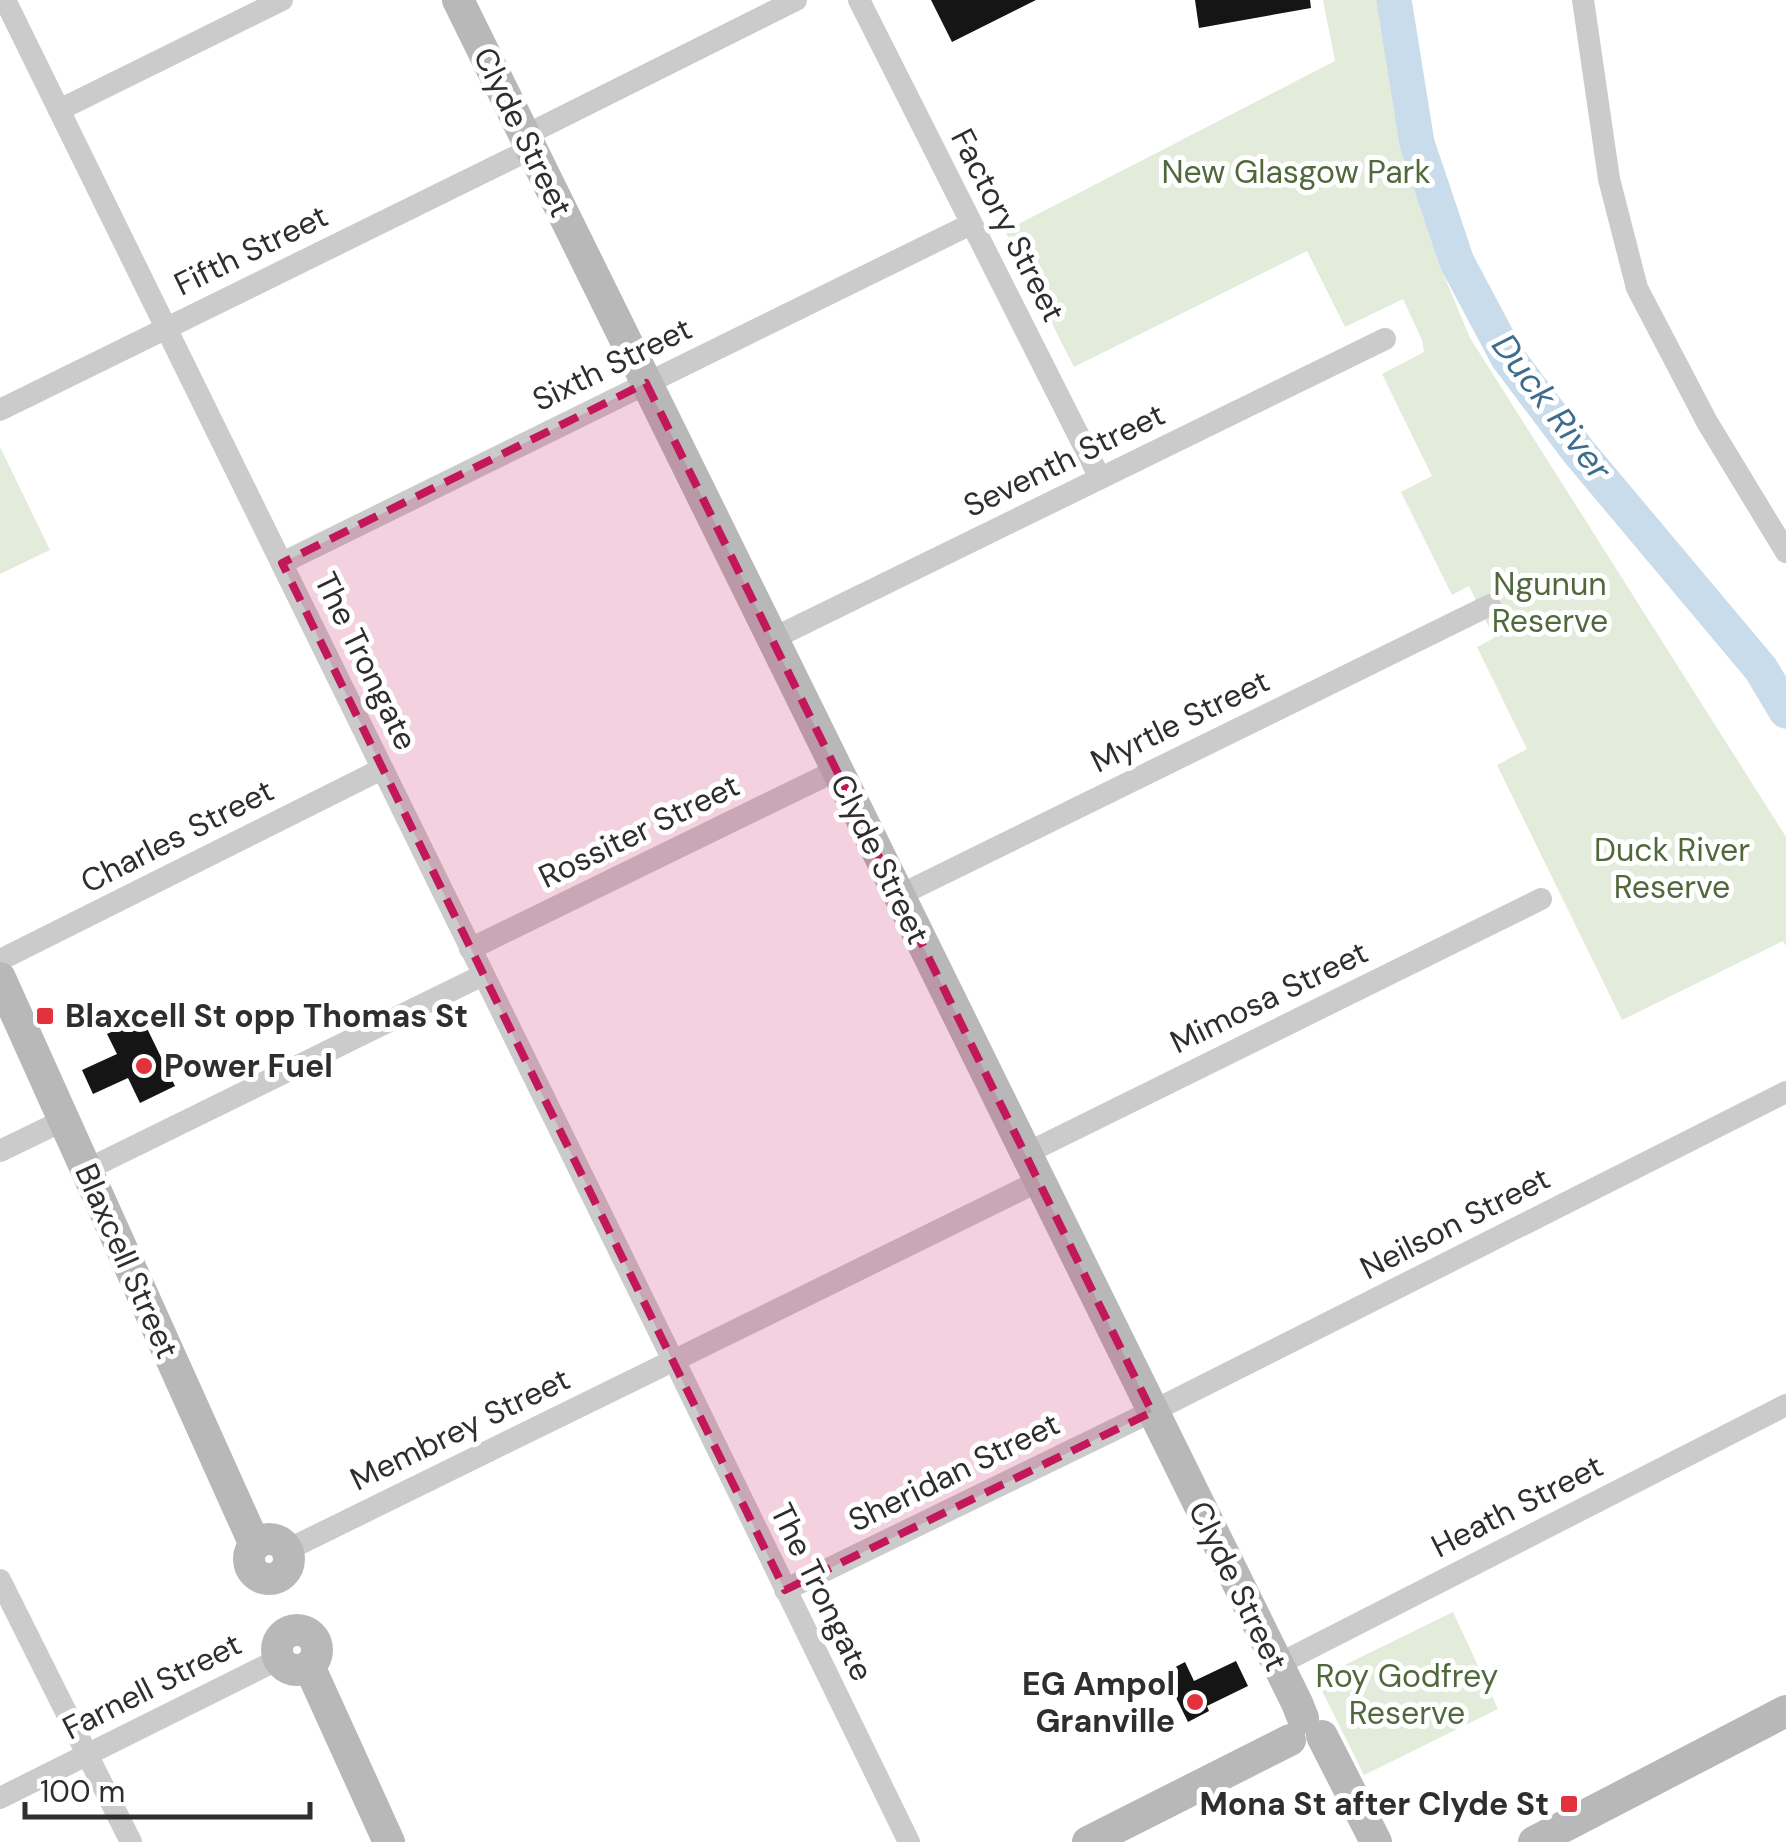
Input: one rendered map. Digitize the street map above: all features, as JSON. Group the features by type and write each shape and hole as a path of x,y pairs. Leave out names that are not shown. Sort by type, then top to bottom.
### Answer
{"main road":[{"name":"Clyde Street","path":"458,0 1298,1703 1305,1737 1357,1842"},
{"name":"Blaxcell Street","path":"0,978 86,1170 272,1558 293,1652 389,1842"},
{"path":"1534,1842 1786,1711"},
{"name":"Clyde Street","path":"1305,1737 1376,1842"},
{"path":"1088,1842 1305,1737"}],"street":[{"name":"The Trongate","path":"5,0 909,1842"},
{"path":"60,110 282,0"},
{"name":"Fifth Street","path":"0,410 528,143 796,0"},
{"name":"Factory Street","path":"858,0 1100,478"},
{"path":"1583,0 1610,180 1637,288 1707,422 1786,552"},
{"name":"Sixth Street","path":"282,563 972,224"},
{"name":"Seventh Street","path":"772,639 1385,339"},
{"name":"Myrtle Street","path":"898,896 1490,605"},
{"name":"Charles Street","path":"0,960 382,769"},
{"name":"Rossiter Street","path":"470,949 836,770"},
{"name":"Mimosa Street","path":"1032,1168 1542,898"},
{"path":"86,1170 484,975"},
{"name":"Neilson Street","path":"1152,1412 1786,1092"},
{"path":"0,1151 64,1120"},
{"name":"Membrey Street","path":"272,1558 673,1360 1032,1168"},
{"name":"Heath Street","path":"1277,1665 1786,1404"},
{"name":"Sheridan Street","path":"785,1590 1152,1412"},
{"path":"0,1580 131,1842"},
{"name":"Farnell Street","path":"0,1798 293,1652"}],"highlighted area":[{"path":"646,383 1152,1412 785,1590 282,563"}],"green space":[{"path":"1323,0 1385,0 1415,188 1470,338 1786,837 1786,946 1783,941 1622,1020 1497,765 1527,749 1477,647 1494,638 1469,586 1452,595 1401,492 1432,476 1382,374 1424,352 1403,299 1345,327 1307,251 1074,367 1005,231 1335,61"},
{"path":"0,447 50,550 0,574"},
{"name":"Roy Godfrey Reserve","path":"1453,1612 1498,1709 1364,1775 1316,1679"}],"building":[{"path":"931,0 1036,0 952,42"},
{"path":"1195,0 1310,0 1311,8 1199,28"},
{"name":"Power Fuel","path":"142,1018 175,1086 140,1103 128,1078 93,1094 82,1070 117,1054 107,1034"},
{"path":"1236,1661 1248,1686 1207,1706 1209,1711 1188,1722 1164,1673 1185,1662 1194,1681"}],"waterway":[{"name":"Duck River","path":"1394,0 1417,143 1457,262 1508,358 1578,451 1761,669 1786,711"}],"place":[{"name":"Blaxcell St opp Thomas St","path":"45,1016"},
{"name":"Power Fuel","path":"144,1066"},
{"name":"EG Ampol Granville","path":"1195,1702"},
{"name":"Mona St after Clyde St","path":"1569,1804"}],"park label":[{"name":"New Glasgow Park","path":"1296,172"},
{"name":"Ngunun Reserve","path":"1550,602"},
{"name":"Duck River Reserve","path":"1672,868"}]}
